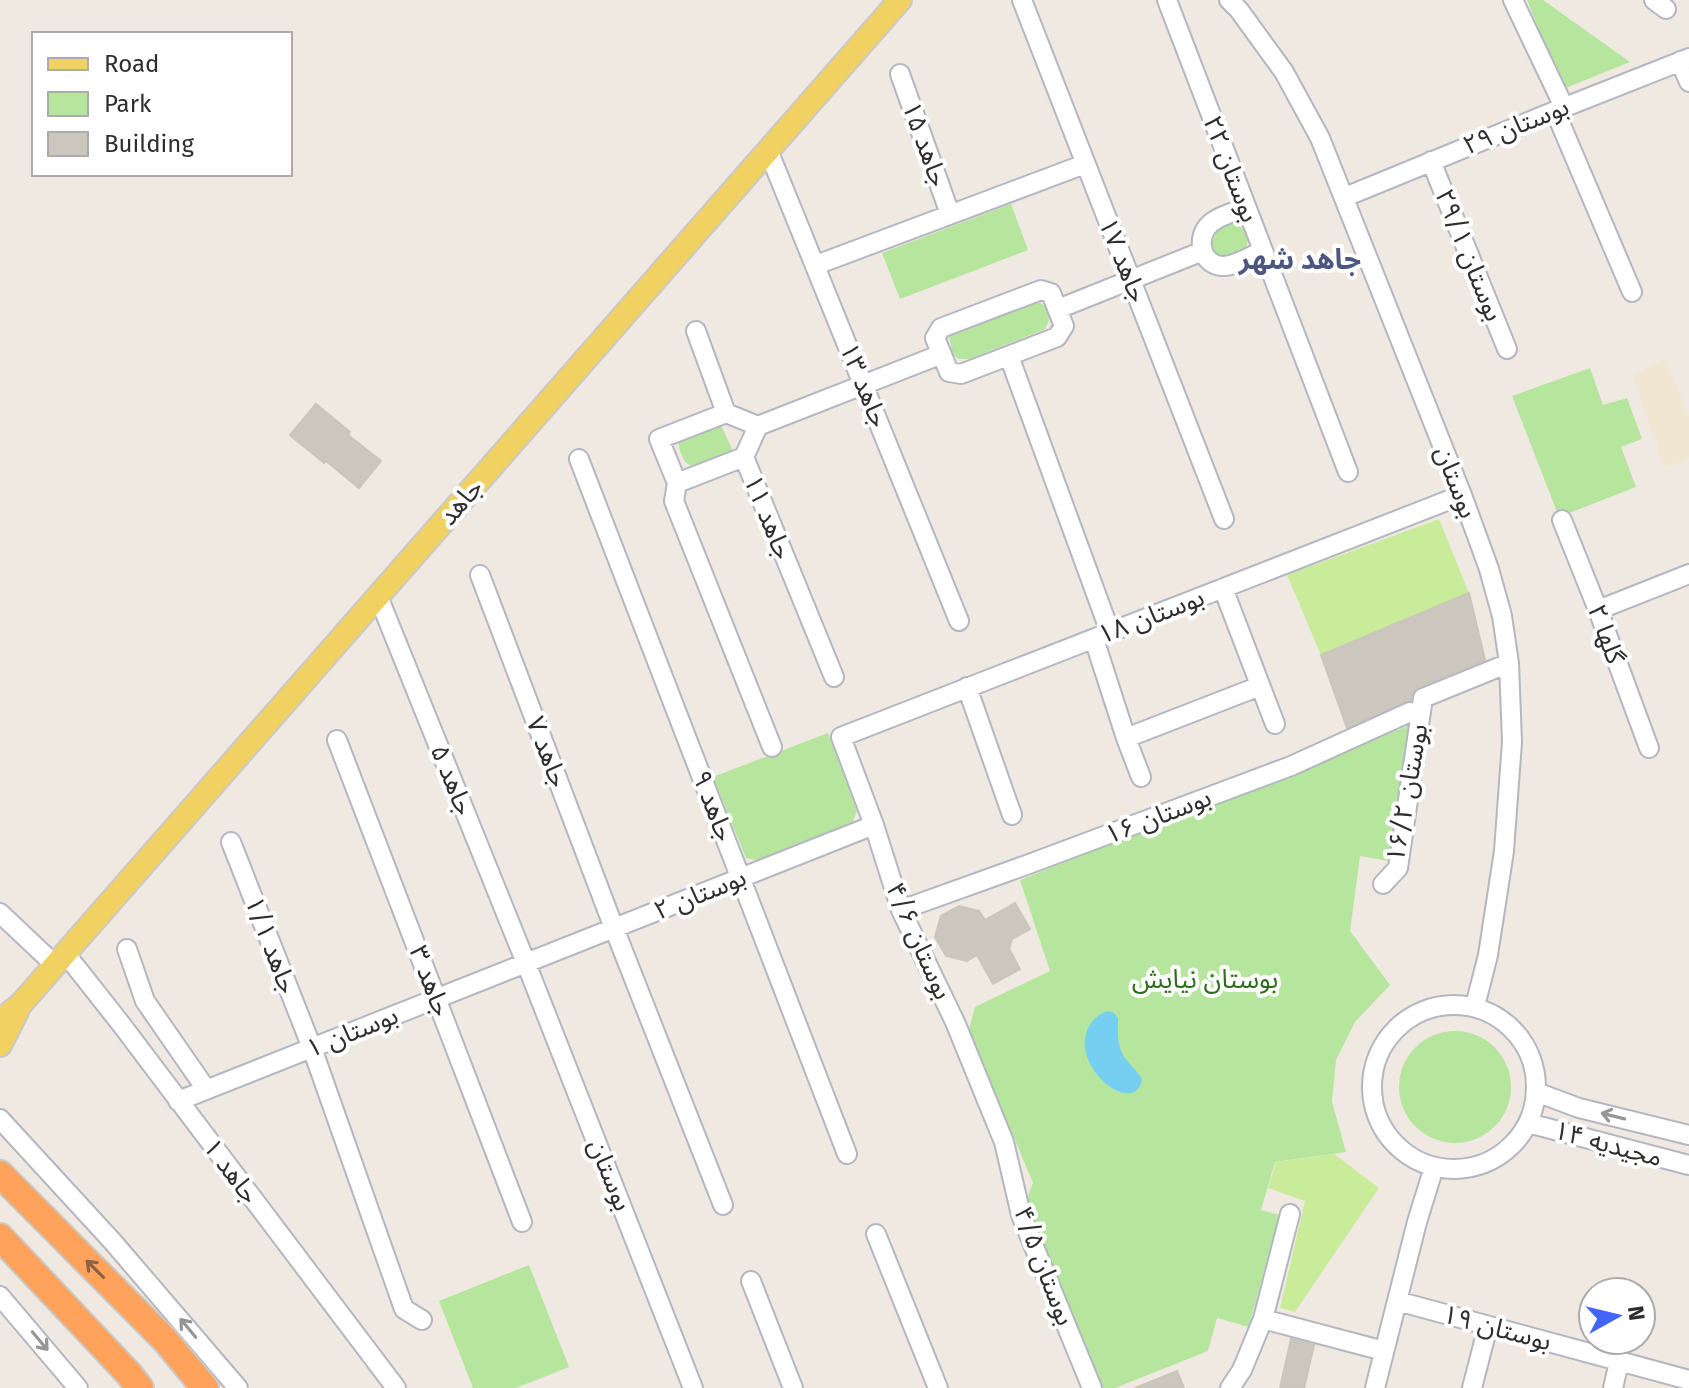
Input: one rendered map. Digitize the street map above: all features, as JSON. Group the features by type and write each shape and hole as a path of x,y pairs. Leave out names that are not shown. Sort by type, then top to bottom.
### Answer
{"highway":[{"path":"0,1174 165,1340 205,1388"},
{"path":"0,1237 140,1388"}],"main road":[{"name":"جاهد","path":"0,1021 21,1004 900,0"},
{"name":"جاهد","path":"0,1045 21,1004"}],"street":[{"name":"جاهد ۱۷","path":"1022,0 1224,519"},
{"name":"بوستان ۲۲","path":"1167,0 1348,472"},
{"name":"بوستان","path":"1229,0 1284,72 1320,138 1462,495 1499,604 1509,663 1512,742 1504,851 1488,955 1475,1006"},
{"path":"1513,0 1632,292"},
{"path":"1684,60 1689,82"},
{"name":"بوستان ۲۹","path":"1345,197 1684,60"},
{"name":"جاهد ۱۵","path":"900,74 950,214"},
{"name":"جاهد ۱۳","path":"768,150 959,621"},
{"name":"بوستان ۲۹/۱","path":"1431,161 1507,349"},
{"path":"816,265 1085,164"},
{"path":"1245,208 1213,221 1205,229 1200,239 1203,251 1210,262 1220,266 1233,264 1262,251"},
{"path":"1058,309 1203,251"},
{"path":"1041,290 1051,293 1058,309 1064,326 1057,337 961,374 949,372 935,338 941,328 1041,290"},
{"path":"696,331 726,413"},
{"path":"772,747 674,501 677,483 659,439 726,413 758,426 942,354"},
{"path":"1009,356 1102,636 1126,738 1141,777"},
{"name":"جاهد ۱۱","path":"758,426 744,457 834,677"},
{"path":"677,483 744,457"},
{"name":"جاهد ۹","path":"579,459 847,1154"},
{"name":"بوستان ۱۸","path":"841,737 1462,495"},
{"name":"گلها ۲","path":"1562,520 1649,748"},
{"path":"1598,610 1689,574"},
{"name":"جاهد ۷","path":"480,575 723,1205"},
{"path":"1223,588 1275,724"},
{"name":"جاهد ۵","path":"378,596 526,963"},
{"name":"بوستان ۱۶/۲","path":"1383,884 1398,868 1423,698 1509,663"},
{"path":"1126,738 1260,686"},
{"path":"967,687 1012,815"},
{"name":"بوستان ۱۶","path":"901,910 1291,766 1410,712"},
{"name":"بوستان ۴/۶","path":"841,737 901,910 955,1022 1004,1142"},
{"name":"جاهد ۳","path":"337,740 522,1222"},
{"name":"بوستان ۲","path":"526,963 874,825"},
{"name":"جاهد ۱/۱","path":"231,842 312,1048 404,1309 422,1320"},
{"name":"جاهد ۱","path":"0,913 60,959 178,1101 396,1388"},
{"path":"127,949 145,1001 206,1089"},
{"name":"بوستان","path":"526,963 693,1388"},
{"name":"بوستان ۱","path":"178,1101 526,963"},
{"path":"1459,1004 1490,1012 1516,1032 1532,1060 1536,1092 1528,1123 1508,1149 1480,1165 1449,1169 1418,1161 1392,1142 1376,1113 1372,1081 1380,1050 1400,1024 1428,1008 1459,1004"},
{"path":"1536,1092 1579,1108 1689,1135"},
{"path":"0,1119 168,1304 238,1388"},
{"name":"مجیدیه ۱۴","path":"1528,1123 1688,1158"},
{"name":"بوستان ۴/۵","path":"1004,1142 1021,1215 1092,1388"},
{"path":"1375,1388 1434,1167"},
{"path":"1230,1388 1242,1370 1263,1319 1290,1214"},
{"path":"876,1234 938,1388"},
{"path":"751,1281 793,1388"},
{"path":"0,1296 78,1388"},
{"name":"بوستان ۱۹","path":"1397,1301 1689,1380"},
{"path":"1263,1319 1384,1351"},
{"path":"1472,1388 1488,1326"},
{"path":"1613,1388 1619,1362"}],"shaded area":[{"path":"1665,359 1689,417 1689,458 1665,468 1633,376"}],"green space":[{"path":"1527,0 1543,0 1630,62 1563,89"},
{"path":"1011,204 1028,250 900,299 882,253"},
{"path":"1229,224 1242,228 1248,240 1245,250 1227,259 1215,252 1211,240 1216,231"},
{"path":"1034,301 1045,306 1050,318 1045,329 969,359 959,359 953,355 949,337 955,331"},
{"path":"1590,368 1603,405 1627,398 1642,439 1621,447 1636,487 1559,517 1512,396"},
{"path":"721,425 732,449 729,454 704,465 687,463 680,451 679,440"},
{"path":"1439,519 1469,593 1321,655 1287,575"},
{"name":"بوستان نیایش","path":"1418,722 1389,861 1360,856 1350,931 1390,985 1355,1022 1336,1060 1332,1102 1346,1152 1275,1162 1261,1210 1279,1215 1249,1327 1217,1318 1208,1351 1115,1388 1099,1388 1022,1210 1033,1183 969,1030 975,1007 1050,971 1020,880"},
{"path":"828,733 857,811 851,826 761,861 746,858 713,777"},
{"path":"1455,1031 1477,1035 1495,1047 1507,1065 1511,1087 1507,1109 1495,1127 1477,1139 1455,1143 1433,1139 1415,1127 1403,1109 1399,1087 1403,1065 1415,1047 1433,1035"},
{"path":"1334,1154 1379,1188 1295,1312 1280,1308 1305,1201 1268,1188 1276,1162"},
{"path":"529,1265 569,1367 516,1388 473,1388 439,1301"}],"water":[{"path":"1108,1011 1118,1018 1119,1042 1125,1058 1142,1079 1137,1090 1128,1093 1106,1084 1088,1060 1085,1046 1087,1031 1095,1019"}],"building":[{"path":"316,404 381,461 359,488 290,435"},
{"path":"1469,593 1485,660 1418,687 1413,691 1411,700 1347,728 1321,655"},
{"path":"1015,903 1030,929 1012,939 1009,949 1020,969 993,984 977,955 967,961 946,956 935,937 941,916 959,906 979,911 985,920"},
{"path":"1291,1339 1314,1345 1304,1388 1280,1388"},
{"path":"1177,1371 1184,1388 1135,1388"}],"district":[{"name":"جاهد شهر","path":"1300,259"}]}
